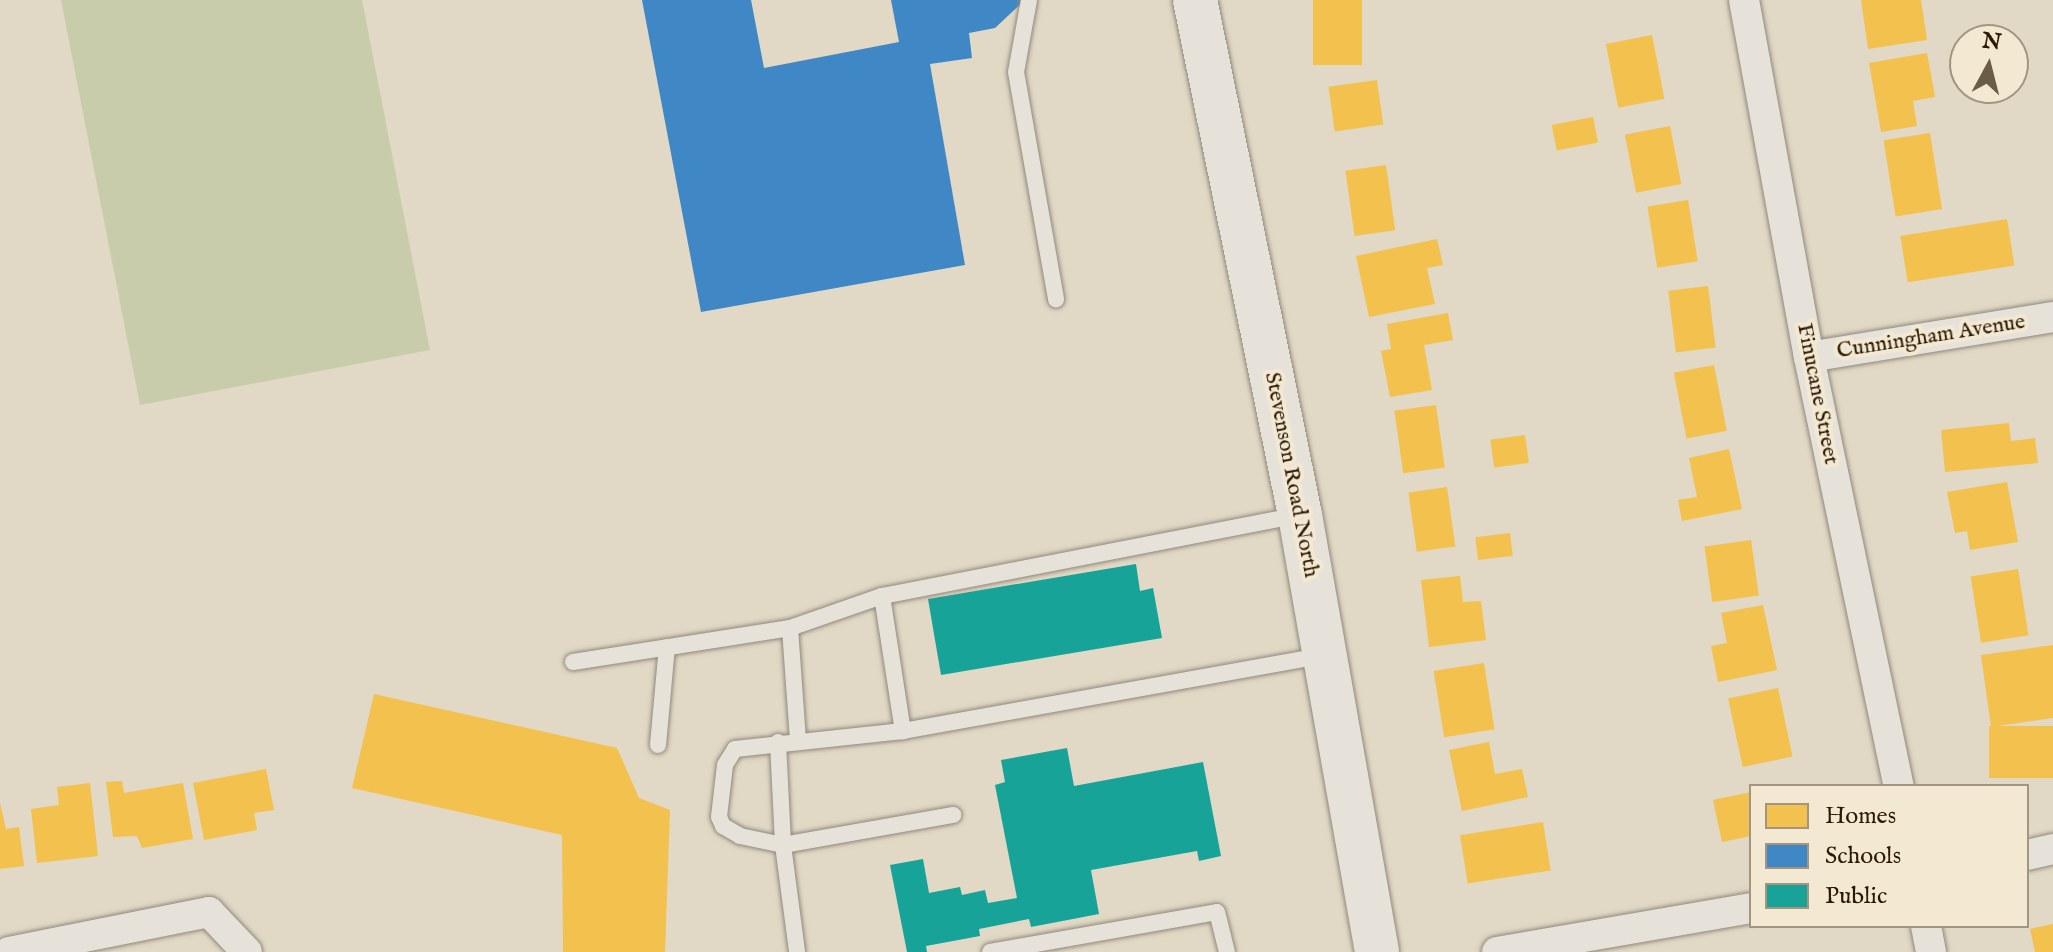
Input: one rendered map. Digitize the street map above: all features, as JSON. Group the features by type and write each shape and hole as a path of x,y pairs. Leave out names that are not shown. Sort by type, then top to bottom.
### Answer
{"main road":[{"name":"Stevenson Road North","path":"1195,0 1300,515 1377,952"}],"street":[{"name":"Finucane Street","path":"1744,0 1809,357 1899,784"},
{"name":"Cunningham Avenue","path":"1809,357 2053,317"},
{"path":"2029,855 2053,849"},
{"path":"1497,952 1749,908"},
{"path":"9,952 209,912 247,952"},
{"path":"1926,928 1931,952"}],"lane":[{"path":"1029,0 1016,72 1056,300"},
{"path":"573,662 790,628 882,596 1300,515"},
{"path":"882,596 903,731"},
{"path":"790,628 798,740"},
{"path":"658,745 667,647"},
{"path":"953,815 783,845 730,832 719,817 729,756 745,746 903,731 1326,654"},
{"path":"778,742 783,845 797,952"},
{"path":"990,952 1217,912 1227,952"}],"green space":[{"path":"61,0 362,0 430,350 140,405"}],"building: Homes":[{"path":"1313,0 1362,0 1362,65 1313,65"},
{"path":"1861,0 1921,0 1927,40 1868,49"},
{"path":"1652,35 1664,99 1618,108 1606,44"},
{"path":"1927,53 1935,97 1913,101 1917,126 1881,132 1869,63"},
{"path":"1377,80 1383,125 1335,131 1328,87"},
{"path":"1593,117 1598,143 1557,151 1552,125"},
{"path":"1670,126 1681,184 1636,193 1625,135"},
{"path":"1930,133 1942,209 1896,216 1884,140"},
{"path":"1386,165 1395,230 1355,236 1345,171"},
{"path":"1688,200 1698,261 1657,268 1648,206"},
{"path":"2007,219 2014,265 1908,282 1900,236"},
{"path":"1437,239 1443,265 1427,268 1435,304 1369,317 1356,256"},
{"path":"1708,286 1716,348 1676,352 1668,291"},
{"path":"1448,313 1453,340 1424,345 1432,390 1390,397 1381,351 1391,349 1387,324"},
{"path":"1714,365 1727,431 1687,439 1674,373"},
{"path":"1436,405 1445,467 1403,473 1394,411"},
{"path":"2009,423 2011,441 2035,438 2038,463 1945,472 1941,430"},
{"path":"1525,435 1529,463 1494,468 1490,440"},
{"path":"1729,449 1742,509 1682,521 1678,500 1697,497 1689,458"},
{"path":"2007,482 2018,542 1970,550 1967,531 1955,533 1947,492"},
{"path":"1447,487 1455,546 1417,552 1408,492"},
{"path":"1510,533 1513,556 1478,560 1475,537"},
{"path":"1751,540 1759,595 1712,602 1704,547"},
{"path":"2018,569 2028,635 1981,643 1971,577"},
{"path":"1460,576 1463,602 1481,601 1486,640 1429,647 1421,580"},
{"path":"1763,605 1777,670 1718,682 1711,646 1727,643 1721,613"},
{"path":"2053,645 2053,718 1991,727 1981,655"},
{"path":"1484,663 1494,729 1444,737 1434,671"},
{"path":"1778,688 1793,756 1743,767 1728,699"},
{"path":"374,694 617,748 639,798 670,810 665,952 563,952 562,835 352,788"},
{"path":"1989,726 2053,726 2053,778 1989,778"},
{"path":"1489,742 1495,774 1522,769 1528,797 1462,811 1449,750"},
{"path":"266,769 274,810 254,813 257,830 204,840 193,783"},
{"path":"122,781 124,793 183,783 193,839 142,848 137,836 113,837 106,782"},
{"path":"90,783 98,856 37,863 31,809 59,805 57,787"},
{"path":"1749,792 1749,836 1722,842 1713,800"},
{"path":"0,803 6,829 19,827 24,866 0,869"},
{"path":"1543,822 1551,870 1468,884 1460,835"},
{"path":"2053,924 2053,952 2035,952 2030,929"}],"building: Schools":[{"path":"642,0 751,0 764,68 899,42 891,0 1025,0 995,28 969,33 972,58 930,64 965,265 701,312"}],"building: Public":[{"path":"1136,564 1140,591 1153,588 1162,638 941,675 928,599"},
{"path":"1067,748 1074,786 1203,762 1221,856 1199,861 1197,851 1091,870 1099,914 1031,927 1029,919 979,929 980,936 926,946 927,952 907,952 890,865 923,859 929,893 960,887 962,895 985,890 988,903 1017,898 995,785 1005,782 1001,760"}]}
